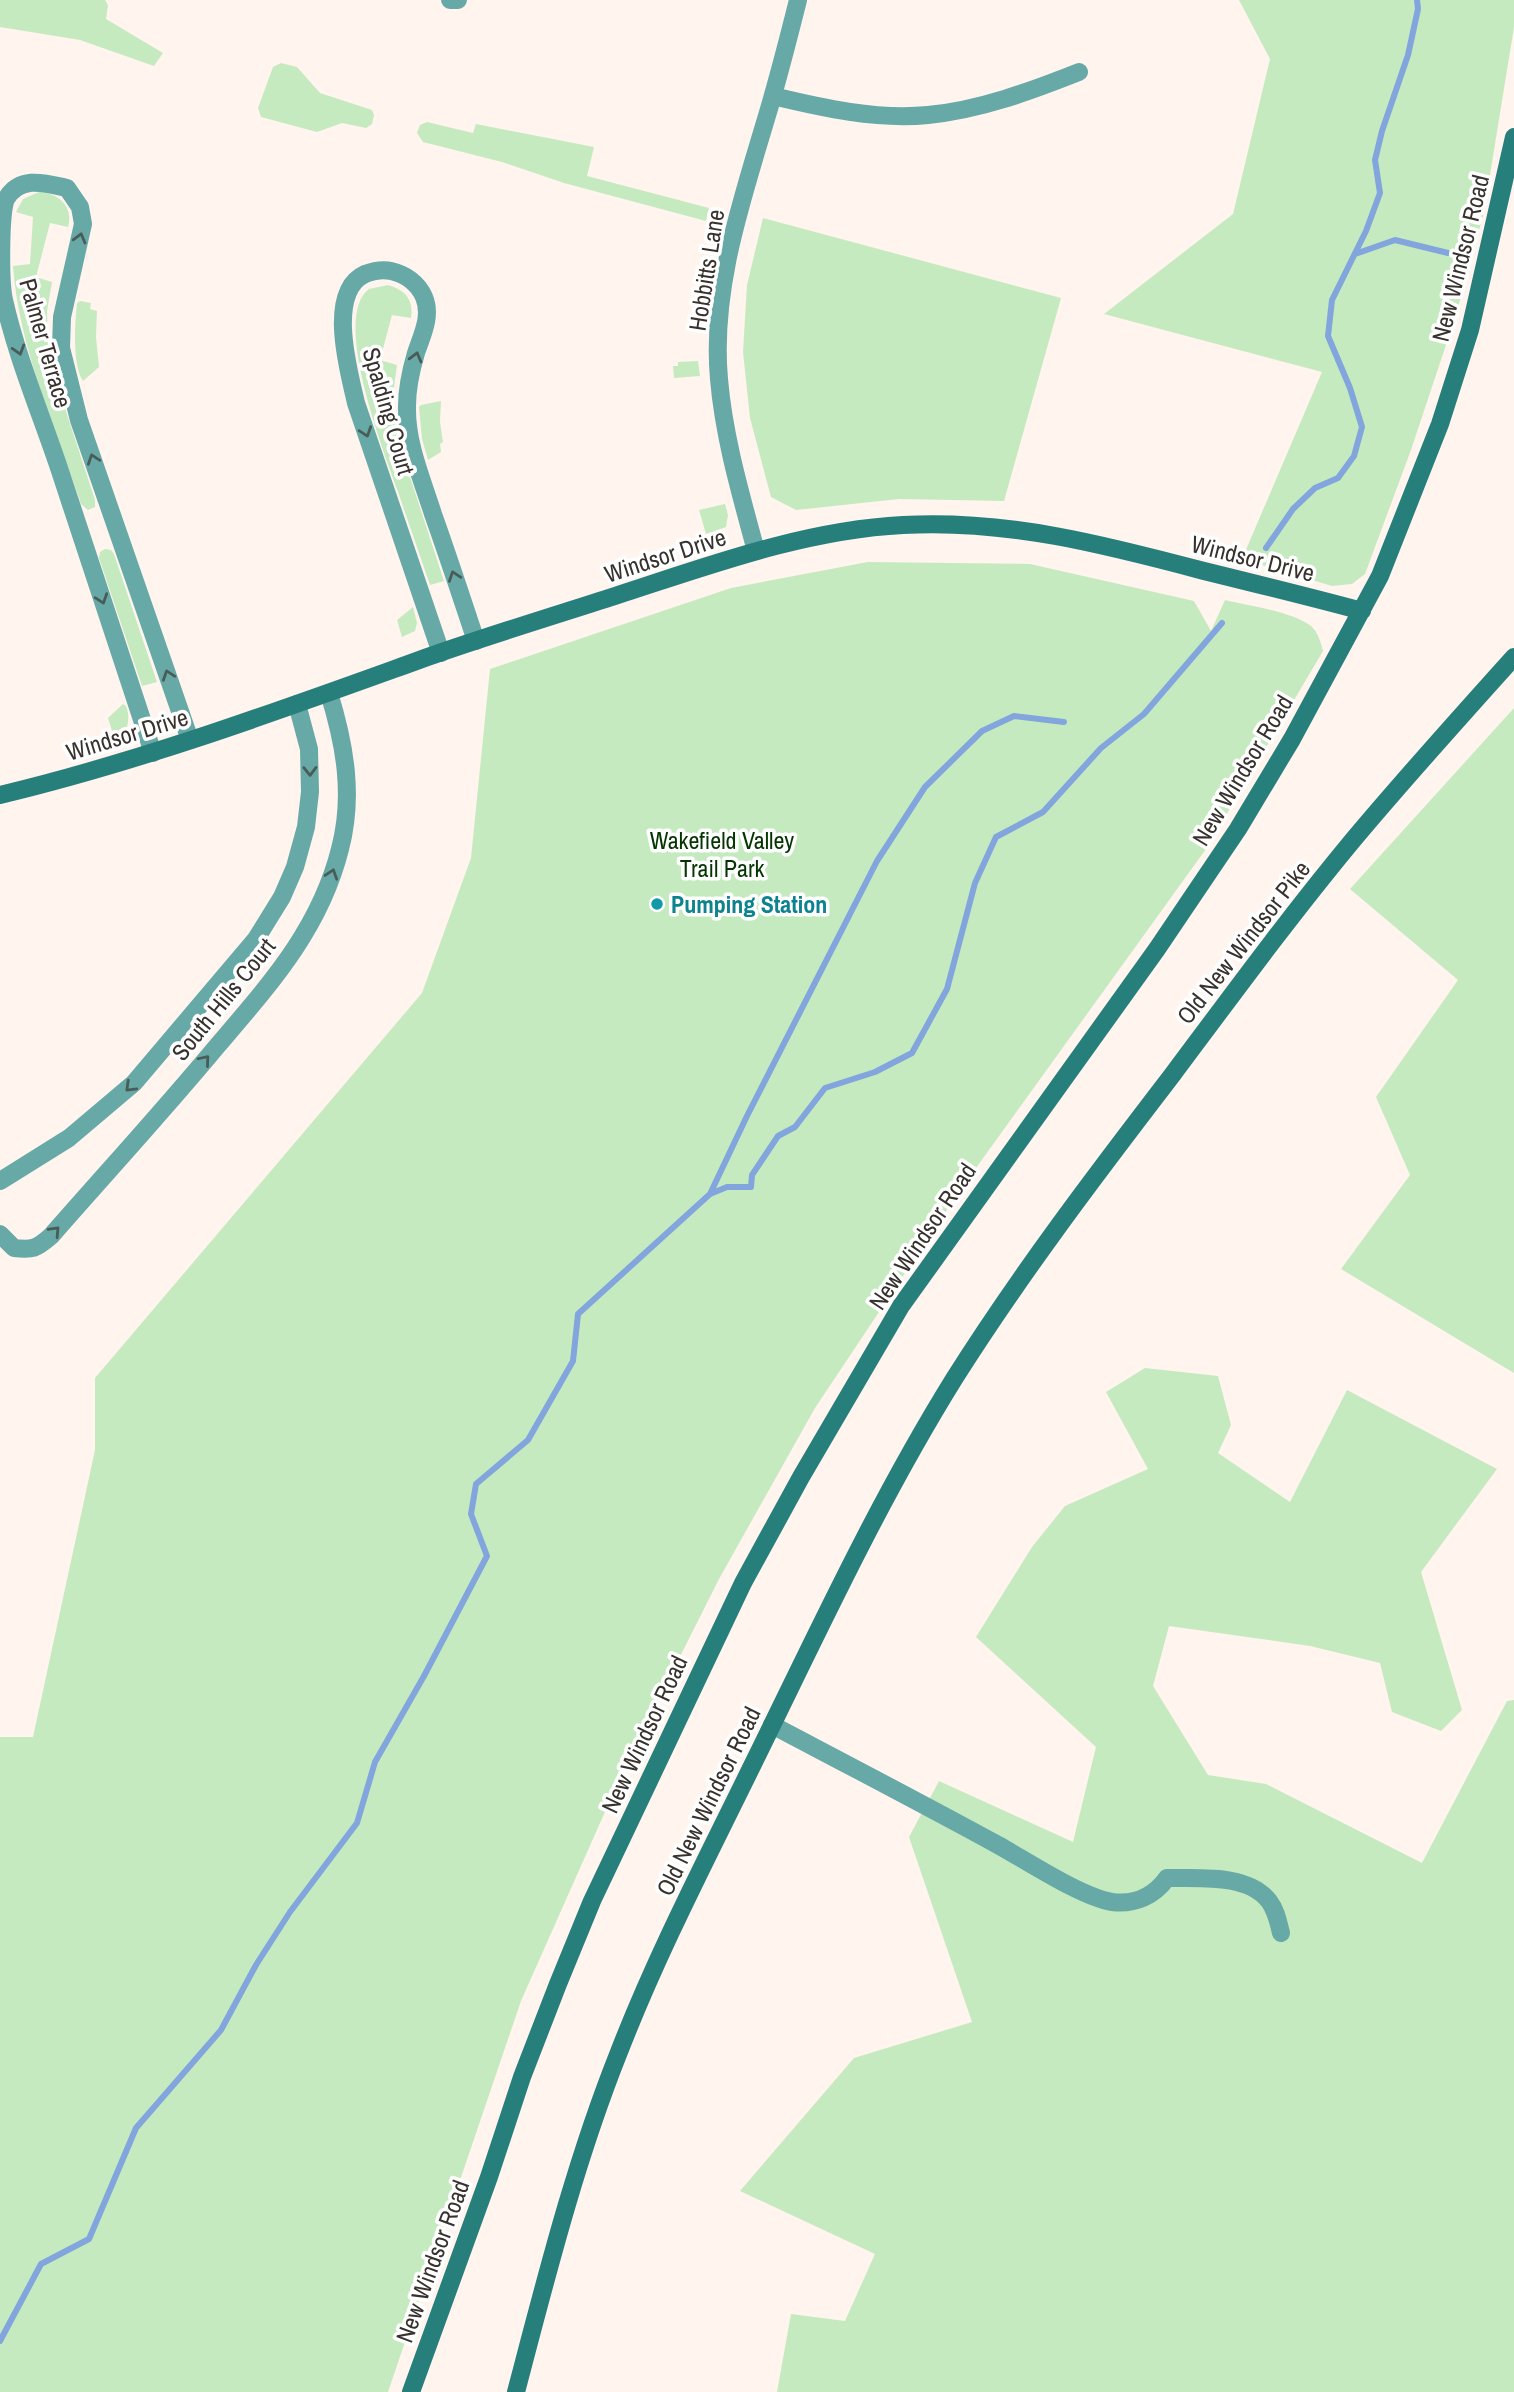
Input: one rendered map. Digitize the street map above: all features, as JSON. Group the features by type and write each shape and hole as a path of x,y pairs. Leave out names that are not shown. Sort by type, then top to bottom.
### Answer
{"street":[{"path":"450,0 458,0"},
{"name":"Hobbitts Lane","path":"757,551 723,418 718,336 722,289 730,246 798,0"},
{"path":"773,96 829,110 875,115 928,116 1024,94 1079,72"},
{"name":"New Windsor Road","path":"411,2392 489,2177 522,2077 592,1901 743,1583 801,1477 901,1306 1157,948 1238,829 1292,739 1380,576 1440,424 1466,342 1514,137"},
{"name":"Palmer Terrace","path":"153,753 30,387 3,298 0,262 5,200 28,182 39,181 67,188 80,207 83,224 62,317 61,348 79,419 190,740"},
{"name":"Spalding Court","path":"441,653 356,403 348,368 344,336 347,293 353,282 376,271 389,270 404,275 424,296 426,325 409,384 407,420 410,443 476,641"},
{"name":"Windsor Drive","path":"0,795 153,753 476,641 757,551 830,535 903,525 1007,529 1057,536 1121,549 1362,611"},
{"name":"Old New Windsor Pike","path":"1028,1269 1102,1166 1350,843 1514,657"},
{"name":"South Hills Court","path":"0,1234 14,1248 26,1249 37,1248 51,1236 250,1007 296,948 315,918 340,850 346,805 347,768 329,693"},
{"name":"South Hills Court","path":"0,1181 69,1138 134,1083 257,939 282,897 295,867 306,827 310,792 309,749 297,704"},
{"name":"Old New Windsor Road","path":"516,2392 576,2173 619,2052 673,1928 854,1558 929,1421 984,1332 1028,1269"},
{"path":"772,1725 1097,1897 1112,1902 1129,1902 1157,1891 1167,1878 1216,1879 1245,1885 1269,1900 1277,1914 1281,1933"}],"green space":[{"path":"0,0 105,0 108,5 106,19 163,53 154,66 80,40 0,27"},
{"path":"1239,0 1514,0 1514,27 1484,212 1456,315 1411,450 1365,574 1352,584 1332,586 1242,559 1322,372 1104,314 1233,214 1270,59"},
{"path":"281,63 297,67 320,93 372,110 372,124 366,128 342,123 317,132 261,117 258,108 273,67"},
{"path":"427,122 473,133 476,124 594,147 587,176 709,208 706,221 423,142 417,133 420,125"},
{"path":"39,192 58,198 69,213 68,227 50,223 36,277 52,282 47,311 48,350 95,500 95,507 88,510 81,504 39,387 22,327 17,297 13,266 30,264 33,217 16,212 23,199"},
{"path":"763,218 1061,298 1004,501 899,499 796,510 771,497 750,418 743,352 747,285"},
{"path":"388,285 407,296 412,311 411,318 392,315 380,360 397,365 392,402 396,434 444,581 430,585 372,417 358,355 356,327 359,304 369,289"},
{"path":"77,303 91,303 90,309 97,311 99,367 83,381 77,365 75,344"},
{"path":"698,361 700,376 674,378 673,366 678,366 678,362"},
{"path":"441,401 441,452 428,460 422,439 419,407"},
{"path":"725,504 728,515 726,527 706,534 699,510"},
{"path":"105,549 114,554 157,682 142,686 99,558 100,552"},
{"name":"Wakefield Valley Trail Park","path":"868,562 1030,564 1194,601 1211,631 1225,600 1303,621 1316,631 1323,651 1206,849 963,1186 815,1408 719,1579 628,1760 521,2001 388,2392 0,2392 0,1737 33,1737 95,1450 95,1378 422,993 471,858 490,669 731,588"},
{"path":"413,607 417,623 415,631 402,637 397,620"},
{"path":"123,704 128,715 126,730 113,734 108,718"},
{"path":"1514,708 1514,1373 1341,1269 1410,1175 1376,1097 1458,980 1350,889"},
{"path":"1145,1368 1218,1376 1231,1425 1218,1453 1290,1502 1347,1390 1497,1469 1421,1572 1462,1710 1441,1731 1392,1712 1380,1663 1310,1646 1169,1626 1153,1686 1208,1775 1266,1784 1422,1863 1507,1701 1514,1700 1514,2392 777,2392 791,2314 845,2321 875,2254 740,2191 854,2058 972,2022 909,1837 939,1781 1073,1842 1096,1747 976,1637 1032,1547 1065,1506 1148,1469 1106,1392"}],"waterway":[{"path":"1266,548 1293,509 1315,488 1338,478 1354,456 1362,427 1350,388 1328,336 1332,300 1366,231 1380,193 1375,160 1408,55 1418,9 1417,0"},
{"path":"1355,254 1395,240 1448,253"},
{"path":"0,2341 41,2264 89,2239 136,2128 221,2030 256,1965 290,1912 357,1823 375,1762 487,1556 471,1514 476,1484 528,1440 573,1361 578,1314 710,1194 727,1187 751,1187 752,1175 778,1136 795,1127 825,1088 875,1072 912,1053 947,989 975,883 996,837 1043,812 1101,748 1144,714 1222,623"},
{"path":"710,1194 877,861 925,787 982,731 1014,716 1064,722"}],"place":[{"name":"Pumping Station","path":"657,904"}]}
